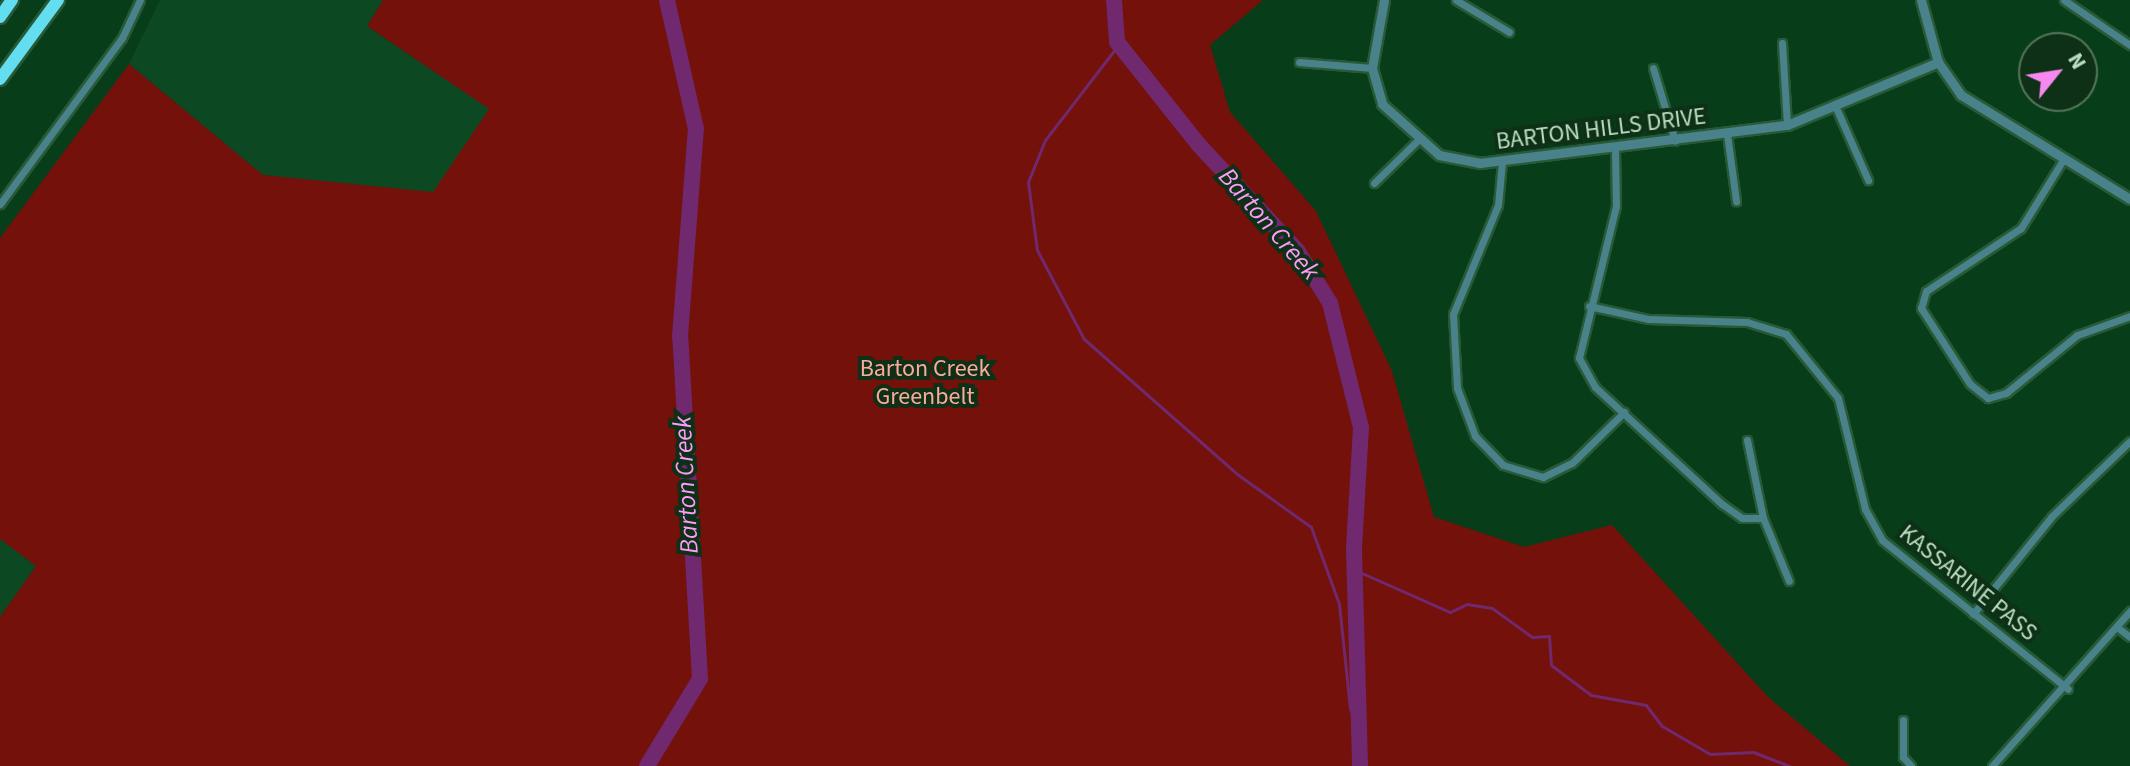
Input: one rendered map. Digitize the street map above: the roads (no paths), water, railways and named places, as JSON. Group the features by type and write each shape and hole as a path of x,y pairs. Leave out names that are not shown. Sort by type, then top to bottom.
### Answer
{"highway":[{"path":"0,17 12,0"},
{"path":"0,79 58,0"}],"street":[{"path":"0,204 122,38 140,0"},
{"name":"BARTON HILLS DRIVE","path":"1384,0 1372,68 1382,104 1417,141 1458,161 1502,162 1615,150 1787,125 1837,110 1938,62"},
{"path":"1456,0 1509,32"},
{"path":"1921,0 1938,62 1961,95 2130,199"},
{"path":"2064,0 2130,45"},
{"path":"1782,43 1787,125"},
{"path":"1299,62 1372,68"},
{"path":"1653,68 1675,141"},
{"path":"1837,110 1868,180"},
{"path":"1727,134 1736,201"},
{"path":"1374,183 1417,141"},
{"path":"1615,150 1616,206 1589,306 1579,358 1595,387 1722,504 1742,518 1763,518"},
{"path":"2063,160 2021,228 1926,291 1926,320 1977,393 1997,398 2077,335 2130,316"},
{"path":"1502,162 1498,205 1453,314 1455,377 1475,436 1503,465 1543,477 1572,463 1624,412"},
{"name":"KASSARINE PASS","path":"1589,306 1648,319 1747,322 1786,334 1838,398 1871,525 1973,614 2068,689"},
{"path":"1747,440 1763,518 1789,581"},
{"path":"1973,614 2073,493 2130,441"},
{"path":"1992,766 2006,758 2068,689 2130,611"},
{"path":"2117,627 2130,637"},
{"path":"1903,720 1903,757 1911,766"},
{"path":"2006,758 2012,766"}],"waterway":[{"name":"Barton Creek","path":"647,766 700,679 680,336 696,129 667,0"},
{"name":"Barton Creek","path":"1114,0 1117,42 1198,144 1297,250 1330,303 1361,427 1354,549 1360,766"},
{"path":"1119,44 1045,140 1028,182 1037,250 1084,339 1237,474 1311,527 1339,604 1350,708 1363,742"},
{"path":"1355,570 1450,612 1467,604 1492,608 1532,637 1549,636 1551,665 1591,695 1646,705 1662,726 1710,754 1753,752 1790,766"}],"park label":[{"name":"Barton Creek Greenbelt","path":"925,383"}]}
